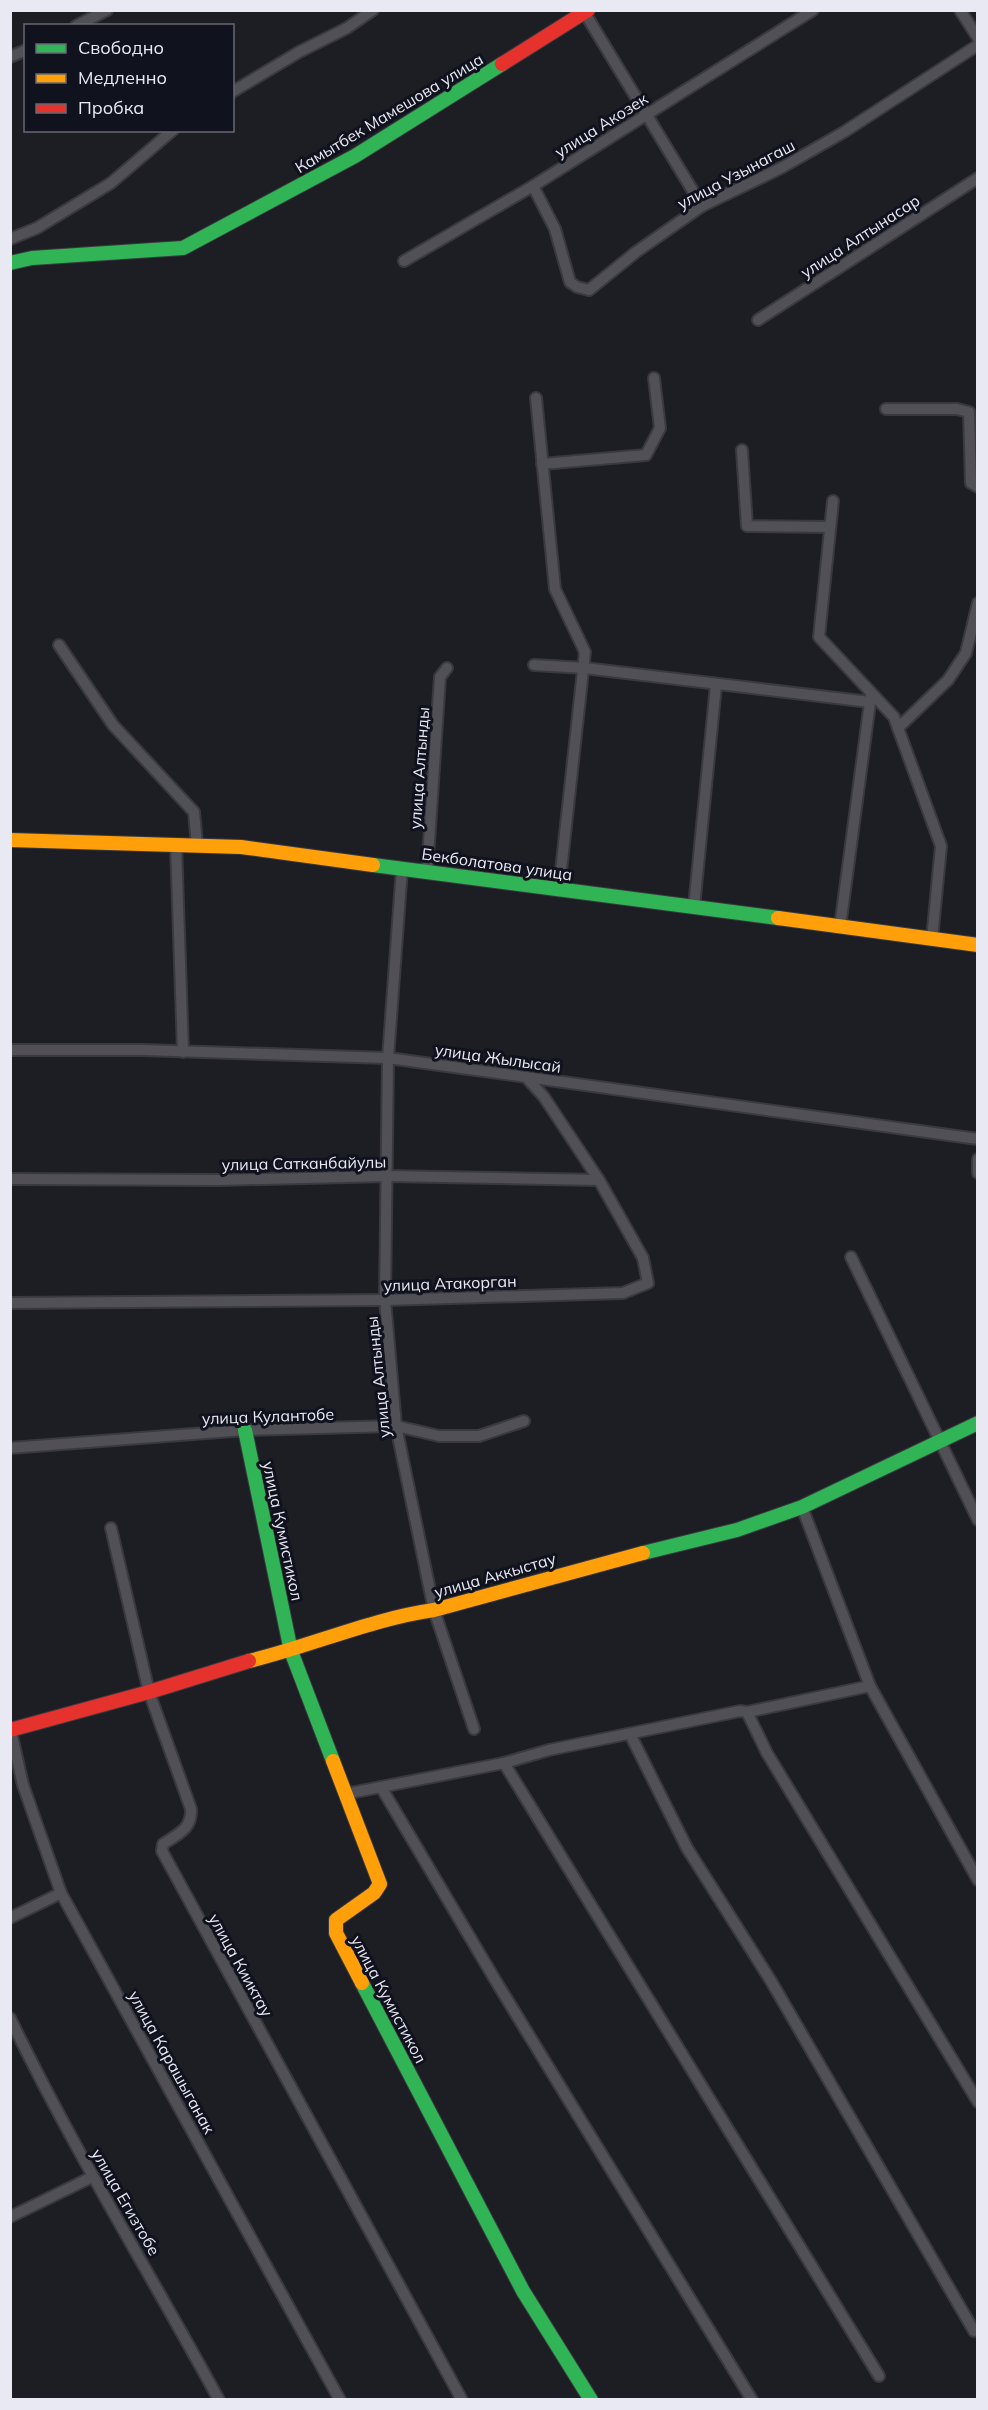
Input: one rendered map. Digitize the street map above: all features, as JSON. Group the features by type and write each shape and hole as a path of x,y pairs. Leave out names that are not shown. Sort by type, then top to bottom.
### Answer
{"street":[{"path":"80,24 107,10"},
{"path":"234,91 299,52 347,28 373,10"},
{"name":"улица Акозек","path":"404,261 533,186 813,10"},
{"path":"960,10 978,38"},
{"path":"585,11 702,206"},
{"name":"Камытбек Мамешова улица","path":"13,258 99,255 183,248 355,156 585,11"},
{"name":"улица Узынагаш","path":"533,186 555,229 570,282 577,287 589,290 636,252 702,206 781,168 844,132 978,45"},
{"path":"10,57 24,51"},
{"path":"10,239 38,228 111,183 171,132"},
{"name":"улица Алтынасар","path":"758,320 977,179"},
{"path":"542,464 646,455 660,428 654,378"},
{"path":"536,398 555,589 585,652 559,889"},
{"path":"886,409 957,409 969,412 971,483 978,487"},
{"path":"742,450 747,526 830,527"},
{"path":"833,501 819,636 871,698 894,717 941,846 932,939"},
{"path":"898,728 948,680 966,653 978,603"},
{"path":"59,645 113,725 194,812 197,846"},
{"path":"534,665 584,668 716,685 871,698"},
{"name":"улица Алтынды","path":"427,872 440,676 447,668"},
{"path":"694,907 716,685"},
{"path":"840,927 871,698"},
{"name":"Бекболатова улица","path":"10,840 242,847 978,945"},
{"path":"176,845 183,1052"},
{"name":"улица Алтынды","path":"402,868 388,1058 385,1300 396,1426 434,1610 474,1729"},
{"name":"улица Жылысай","path":"10,1050 388,1058 978,1139"},
{"name":"улица Атакорган","path":"10,1304 385,1300 623,1293 648,1282 643,1258 599,1180 544,1097 527,1077"},
{"path":"978,1159 978,1173"},
{"name":"улица Сатканбайулы","path":"10,1179 218,1180 387,1176 599,1180"},
{"path":"851,1257 978,1520"},
{"name":"улица Кулантобе","path":"10,1448 245,1430 396,1426 439,1436 479,1436 524,1421"},
{"name":"улица Аккыстау","path":"11,1729 149,1692 225,1666 291,1651 412,1613 434,1610 579,1569 737,1530 802,1507 978,1423"},
{"name":"улица Кумистикол","path":"245,1430 291,1651 380,1884 374,1893 336,1920 336,1934 524,2291 591,2400"},
{"path":"802,1507 870,1686 978,1880"},
{"name":"улица Кииктау","path":"111,1528 149,1692 191,1809 192,1821 186,1829 163,1844 162,1851 462,2400"},
{"path":"345,1794 504,1763 549,1750 870,1686"},
{"path":"747,1712 767,1753 978,2102"},
{"name":"улица Карашыганак","path":"11,1729 23,1785 61,1893 340,2400"},
{"path":"630,1734 687,1848 783,2001 974,2331"},
{"path":"504,1763 879,2376"},
{"path":"381,1787 497,1983 752,2400"},
{"path":"10,1918 61,1893"},
{"name":"улица Егизтобе","path":"10,2018 92,2177 167,2303 219,2400"},
{"path":"10,2217 92,2177"}],"traffic: fast":[{"path":"10,263 32,258 183,248 355,156 502,64"},
{"path":"373,865 778,918"},
{"path":"643,1553 737,1530 802,1507 978,1423"},
{"path":"245,1430 291,1651 333,1761"},
{"path":"362,1983 523,2291 591,2400"}],"traffic: slow":[{"path":"10,840 241,847 373,865"},
{"path":"778,918 978,945"},
{"path":"249,1661 364,1626 434,1610 643,1553"},
{"path":"333,1761 380,1884 374,1893 336,1920 336,1933 362,1983"}],"traffic: jam":[{"path":"502,64 588,10"},
{"path":"10,1730 149,1692 249,1661"}]}
